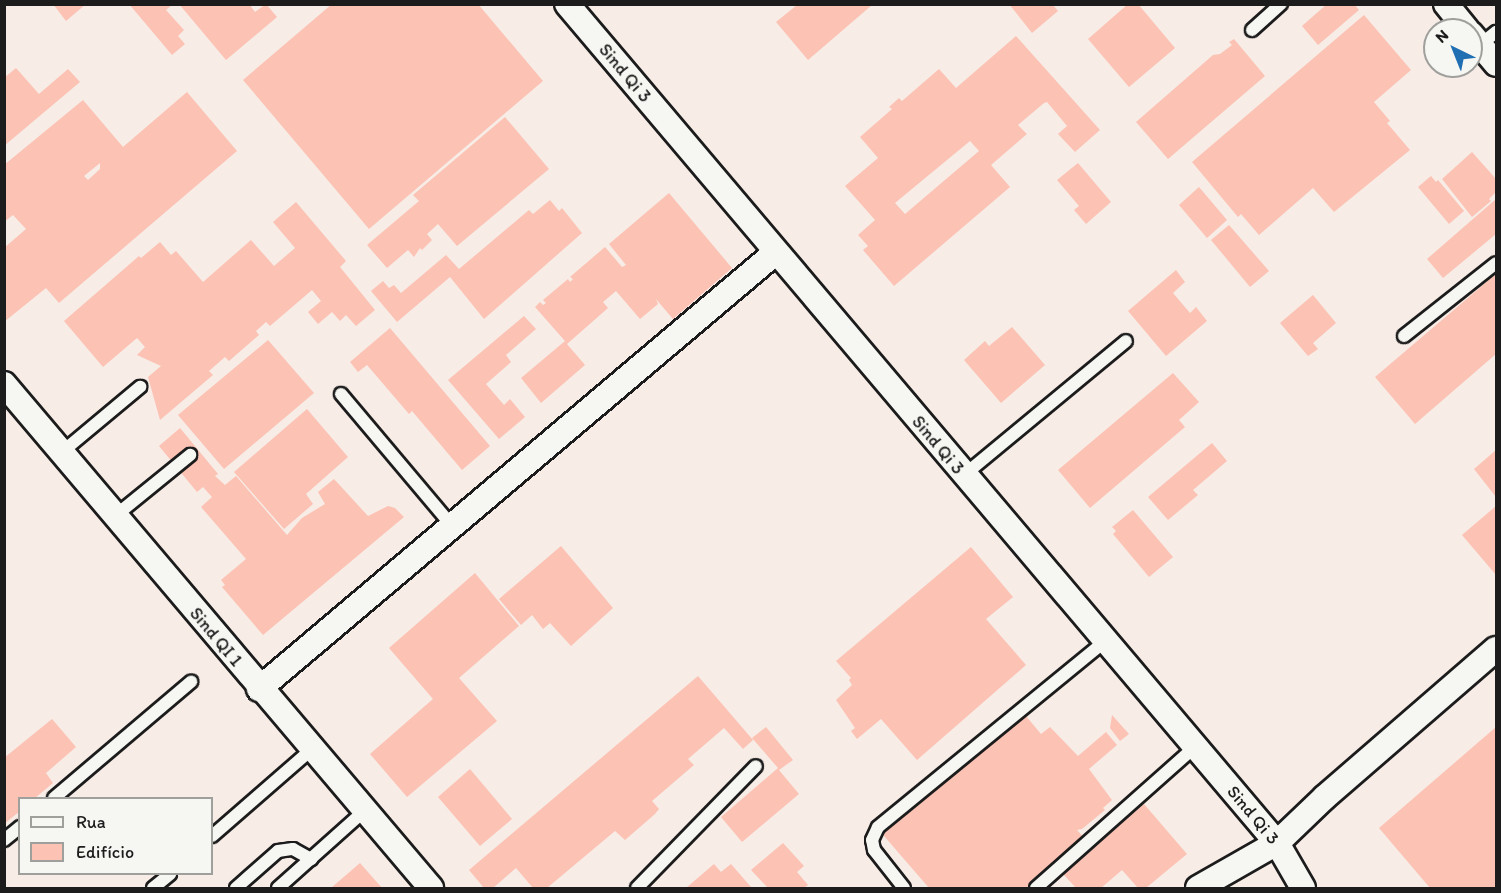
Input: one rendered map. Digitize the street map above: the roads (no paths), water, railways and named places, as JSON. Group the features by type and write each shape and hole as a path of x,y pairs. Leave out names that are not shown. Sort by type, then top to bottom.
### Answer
{"street":[{"name":"Sind Qi 3","path":"567,4 775,253 1277,843 1303,888"},
{"path":"1446,4 1461,18"},
{"path":"1483,41 1497,64"},
{"path":"259,689 775,253"},
{"name":"Sind QI 1","path":"4,384 259,689 431,888"},
{"path":"1197,888 1277,843 1325,797 1497,650"}],"lane":[{"path":"1252,30 1281,4"},
{"path":"1404,336 1497,262"},
{"path":"964,475 1126,341"},
{"path":"62,452 140,387"},
{"path":"341,394 452,526"},
{"path":"115,516 190,455"},
{"path":"904,888 874,850 872,840 878,827 1105,641"},
{"path":"55,797 191,682"},
{"path":"1036,888 1195,747"},
{"path":"213,835 312,749"},
{"path":"637,888 756,766"},
{"path":"278,888 364,811"},
{"path":"4,840 18,829"},
{"path":"236,888 278,851 293,849 311,859"},
{"path":"153,888 168,875"}]}
